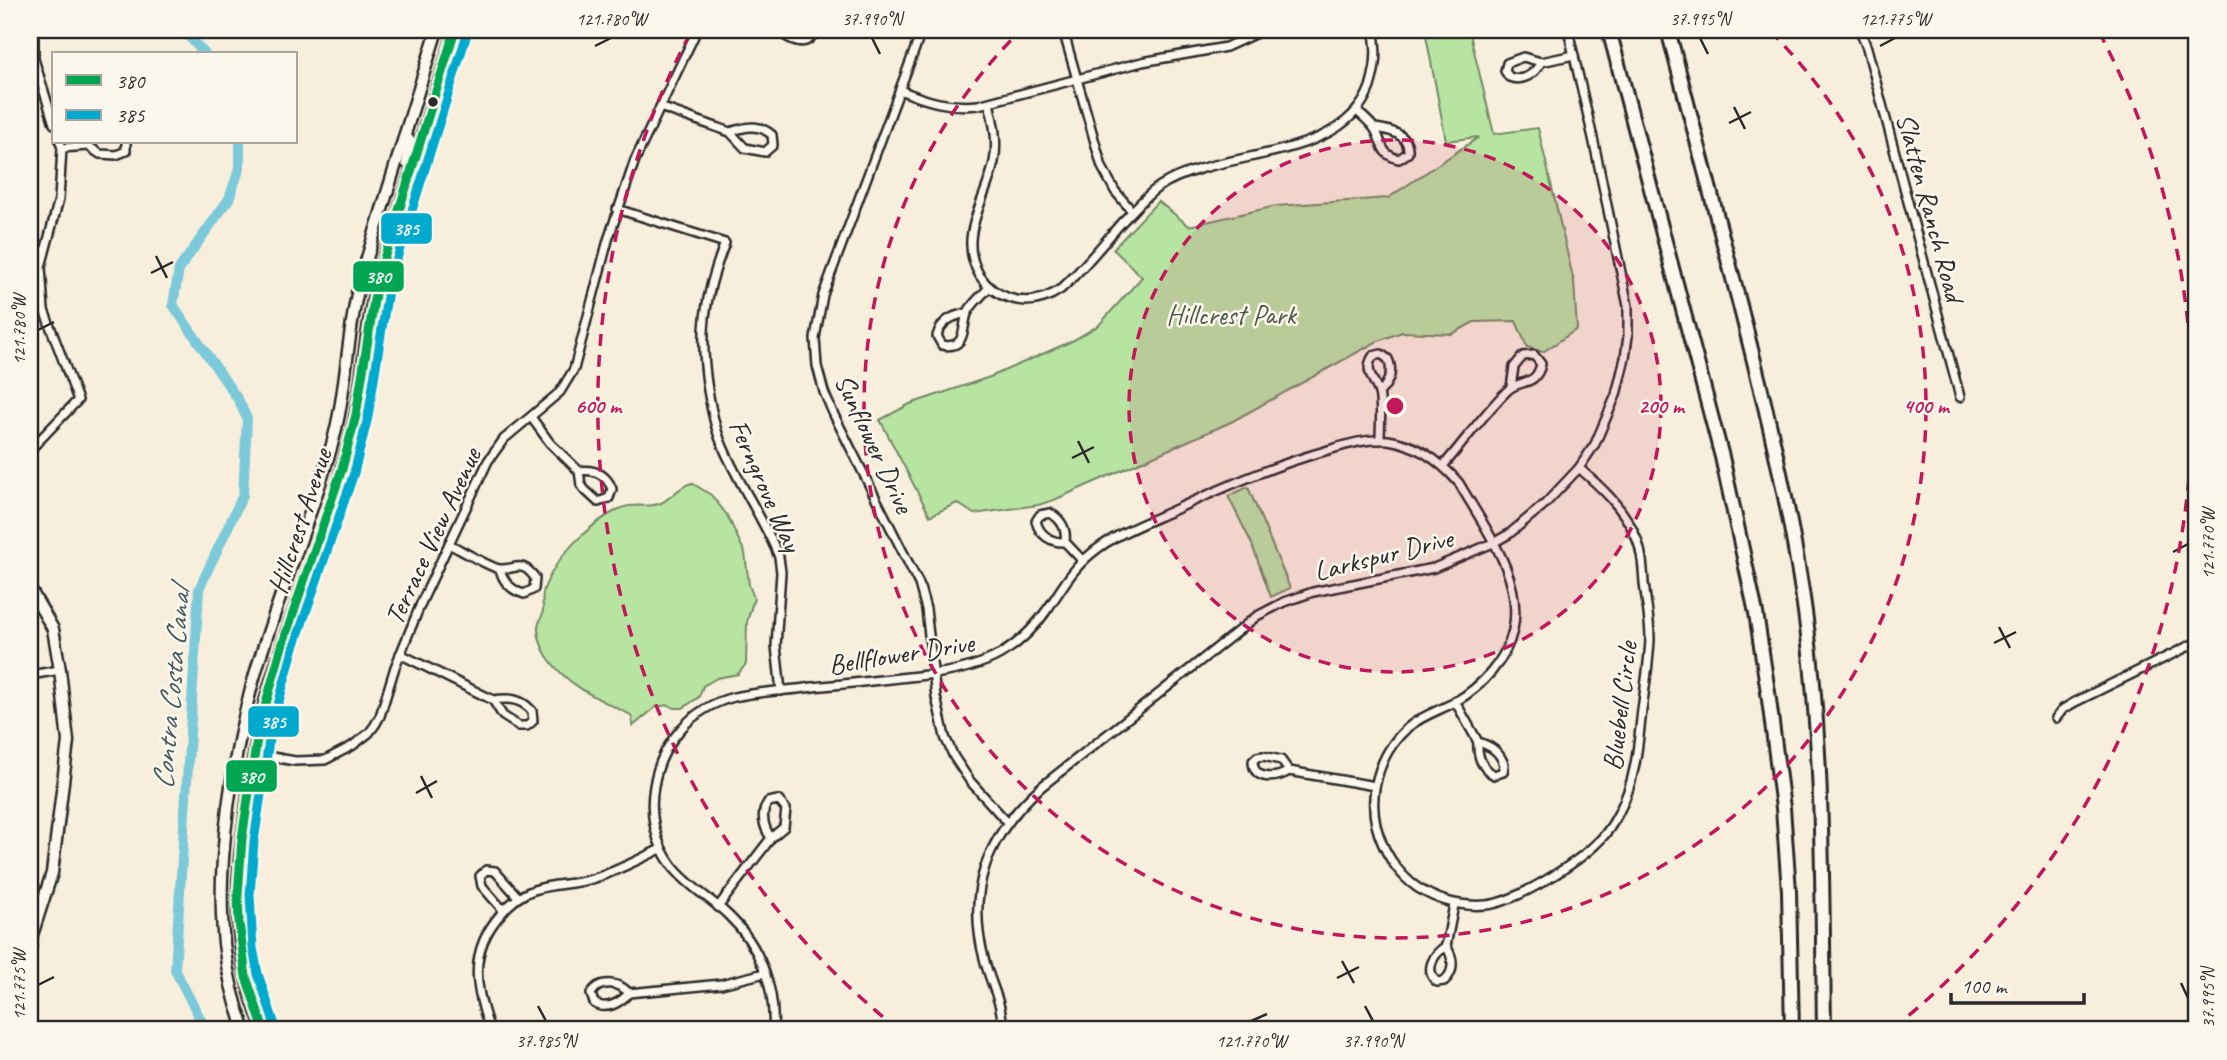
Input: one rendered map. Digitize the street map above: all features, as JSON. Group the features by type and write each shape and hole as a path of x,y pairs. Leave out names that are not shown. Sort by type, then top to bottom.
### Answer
{"highway":[{"path":"1609,30 1722,457 1756,613 1783,808 1789,891 1792,1030"},
{"path":"1668,30 1767,411 1788,505 1802,593 1819,771 1824,1030"}],"main road":[{"name":"Hillcrest Avenue","path":"245,1030 227,972 220,898 229,793 252,686 331,448 341,404 354,303 437,30"},
{"name":"Hillcrest Avenue","path":"264,1030 244,972 237,912 240,845 263,709 341,472 357,408 373,296 455,30"},
{"path":"404,196 411,148 405,134"},
{"path":"30,589 53,629 68,741 52,873 32,935 30,950"}],"street":[{"path":"34,30 32,60 52,118"},
{"name":"Terrace View Avenue","path":"255,754 295,761 317,761 332,757 369,733 380,716 400,654 488,460 504,439 559,392 574,369 617,209 635,158 696,30"},
{"path":"777,30 802,42 809,40 814,30"},
{"name":"Sunflower Drive","path":"922,30 823,295 815,330 816,356 833,413 919,584 926,609 940,720 950,750 970,781 1007,822"},
{"path":"1063,30 1105,174 1132,211"},
{"path":"900,90 947,105 989,103 1142,62 1213,51 1238,43 1264,30"},
{"path":"989,103 995,134 995,156 974,223 971,257 978,273 989,287 1004,296 1031,301 1054,294 1064,286 1132,211 1152,192 1177,176 1312,140 1339,127 1357,111 1368,93 1375,70 1373,30"},
{"name":"Larkspur Drive","path":"1002,1030 999,1005 981,947 978,907 981,880 994,843 1007,822 1041,787 1257,616 1301,596 1331,587 1434,568 1493,543 1530,518 1578,468 1595,444 1616,395 1625,358 1629,321 1622,273 1568,30"},
{"name":"Slatten Ranch Road","path":"1860,30 1960,397"},
{"path":"1541,62 1534,72 1523,78 1512,79 1506,74 1505,65 1514,59 1527,57 1541,62 1574,55"},
{"path":"660,107 730,132 742,146 753,151 765,152 773,145 772,135 761,128 747,127 730,132"},
{"path":"1357,111 1375,128 1381,146 1390,155 1399,159 1406,156 1409,148 1399,135 1375,128"},
{"path":"30,450 78,400 44,310 42,289 41,267 59,199 61,145 90,144 100,154 116,155 125,151 125,144"},
{"name":"Ferngrove Way","path":"617,209 725,243 712,277 705,309 706,379 713,419 721,443 779,557 781,572 776,635 781,691"},
{"path":"967,313 966,329 959,340 953,345 942,345 937,336 942,325 950,317 967,313 989,287"},
{"path":"1379,393 1388,382 1391,369 1388,359 1381,354 1373,356 1369,365 1371,378 1379,393 1380,440"},
{"path":"1443,466 1511,387 1514,368 1523,356 1534,355 1541,364 1536,375 1528,382 1511,387"},
{"path":"531,416 550,443 579,471 581,485 595,500 602,502 611,496 611,485 601,474 593,470 579,471"},
{"name":"Bellflower Drive","path":"773,1030 772,1003 765,972 744,932 718,906 691,887 672,866 662,849 654,820 653,790 657,769 673,738 708,707 734,698 962,670 986,662 1012,648 1037,624 1083,561 1120,535 1255,474 1346,445 1380,440 1410,446 1423,452 1443,466 1459,483 1493,543"},
{"name":"Bluebell Circle","path":"1493,543 1513,590 1513,629 1505,650 1490,673 1468,694 1409,726 1388,753 1375,786 1373,804 1379,835 1392,860 1416,886 1454,905 1489,905 1522,895 1576,859 1600,840 1608,829 1618,814 1632,781 1650,641 1642,555 1624,514 1605,491 1578,468"},
{"path":"1065,542 1053,542 1039,529 1036,521 1040,515 1049,513 1061,522 1065,529 1065,542 1083,561"},
{"path":"449,544 500,569 517,566 531,573 536,581 534,589 524,594 513,589 505,582 500,569"},
{"path":"2056,718 2063,709 2075,702 2197,642"},
{"path":"400,654 493,700 503,716 512,723 522,727 533,720 533,711 524,703 513,698 493,700"},
{"path":"30,675 60,670"},
{"path":"1455,701 1478,742 1479,757 1488,772 1494,775 1503,772 1504,764 1497,752 1478,742"},
{"path":"1289,771 1277,758 1264,755 1253,761 1255,771 1271,778 1289,771 1375,786"},
{"path":"718,906 771,838 783,827 786,818 785,806 778,800 768,802 764,810 764,825 771,838"},
{"path":"490,1030 479,996 477,964 482,941 503,911 519,897 547,887 591,880 662,849"},
{"path":"503,911 480,883 480,876 486,870 495,871 519,897"},
{"path":"1446,946 1435,954 1431,968 1431,975 1437,982 1444,981 1450,975 1452,958 1446,946 1454,905"},
{"path":"629,993 620,986 609,984 596,987 591,994 594,1003 603,1007 617,1003 629,993 721,984 765,972"}],"green space":[{"name":"Hillcrest Park","path":"1425,30 1469,30 1494,134 1538,128 1574,282 1577,329 1543,352 1527,347 1516,321 1474,322 1452,334 1402,332 1376,342 1231,422 1054,500 1038,505 974,514 957,503 930,516 880,420 910,404 990,377 1072,341 1099,325 1142,277 1113,249 1158,201 1189,226 1276,206 1388,198 1479,137 1446,141"},
{"path":"692,483 711,495 727,515 745,553 749,585 754,598 747,622 746,664 738,674 717,678 703,686 699,697 683,708 668,705 656,707 633,726 629,714 573,683 547,656 538,630 543,612 543,593 556,565 574,543 596,523 625,507 661,503"},
{"path":"1248,487 1290,588 1271,597 1251,542 1228,496"}],"waterway":[{"name":"Contra Costa Canal","path":"183,30 203,52"},
{"name":"Contra Costa Canal","path":"206,1030 175,970 199,589 243,495 247,419 239,401 173,305 179,269 229,199 240,167 240,144"},
{"path":"2190,1030 2197,1026"}],"transit line":[{"name":"380","path":"264,1030 246,977 238,895 242,839 258,732 282,646 342,469 356,415 377,281 455,30"},
{"name":"385","path":"275,1025 258,974 253,948 250,895 254,841 270,734 293,650 354,473 368,417 389,284 467,34"}]}
